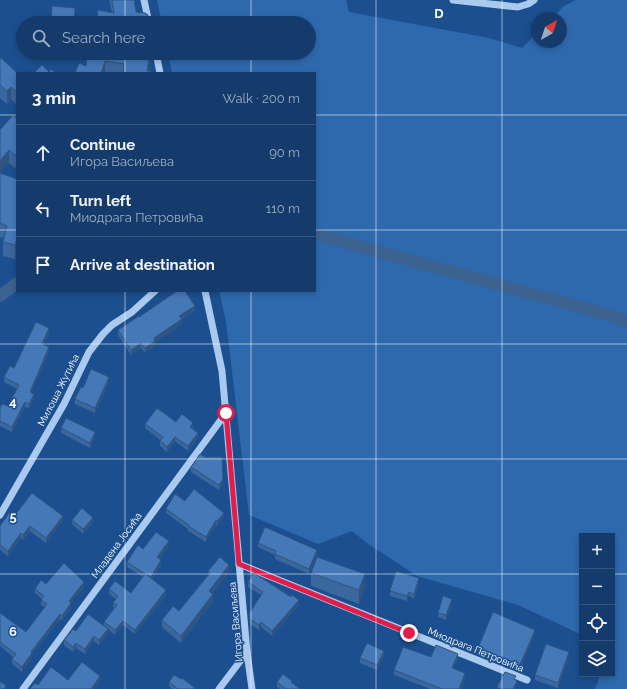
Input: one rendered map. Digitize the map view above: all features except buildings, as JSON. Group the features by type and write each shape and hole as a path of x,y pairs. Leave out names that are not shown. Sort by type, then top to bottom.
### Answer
{"street":[{"path":"144,0 147,16"},
{"path":"453,0 518,7 528,4 534,0"},
{"path":"157,60 160,72"},
{"name":"Милоша Жутића","path":"0,515 64,404 89,352 112,325 132,312 154,292"},
{"name":"Игора Васиљева","path":"205,292 222,371 247,652 252,689"},
{"name":"Младена Јосића","path":"23,689 226,413"},
{"name":"Миодрага Петровића","path":"239,564 527,680"},
{"path":"219,689 247,652"}],"shaded area":[{"path":"157,0 346,0 349,12 489,38 522,48 531,39 531,48 567,48 567,12 558,12 564,6 576,0 627,0 627,689 595,689 600,677 615,677 615,533 579,533 579,634 518,605 417,576 367,543 352,531 318,544 249,515 226,321 219,292 316,292 316,72 172,72 169,60 316,60 316,16 160,16"}],"waterway":[{"path":"316,234 627,321"},
{"path":"0,296 16,284"}],"route":[{"path":"226,413 239,564 409,633"}]}
